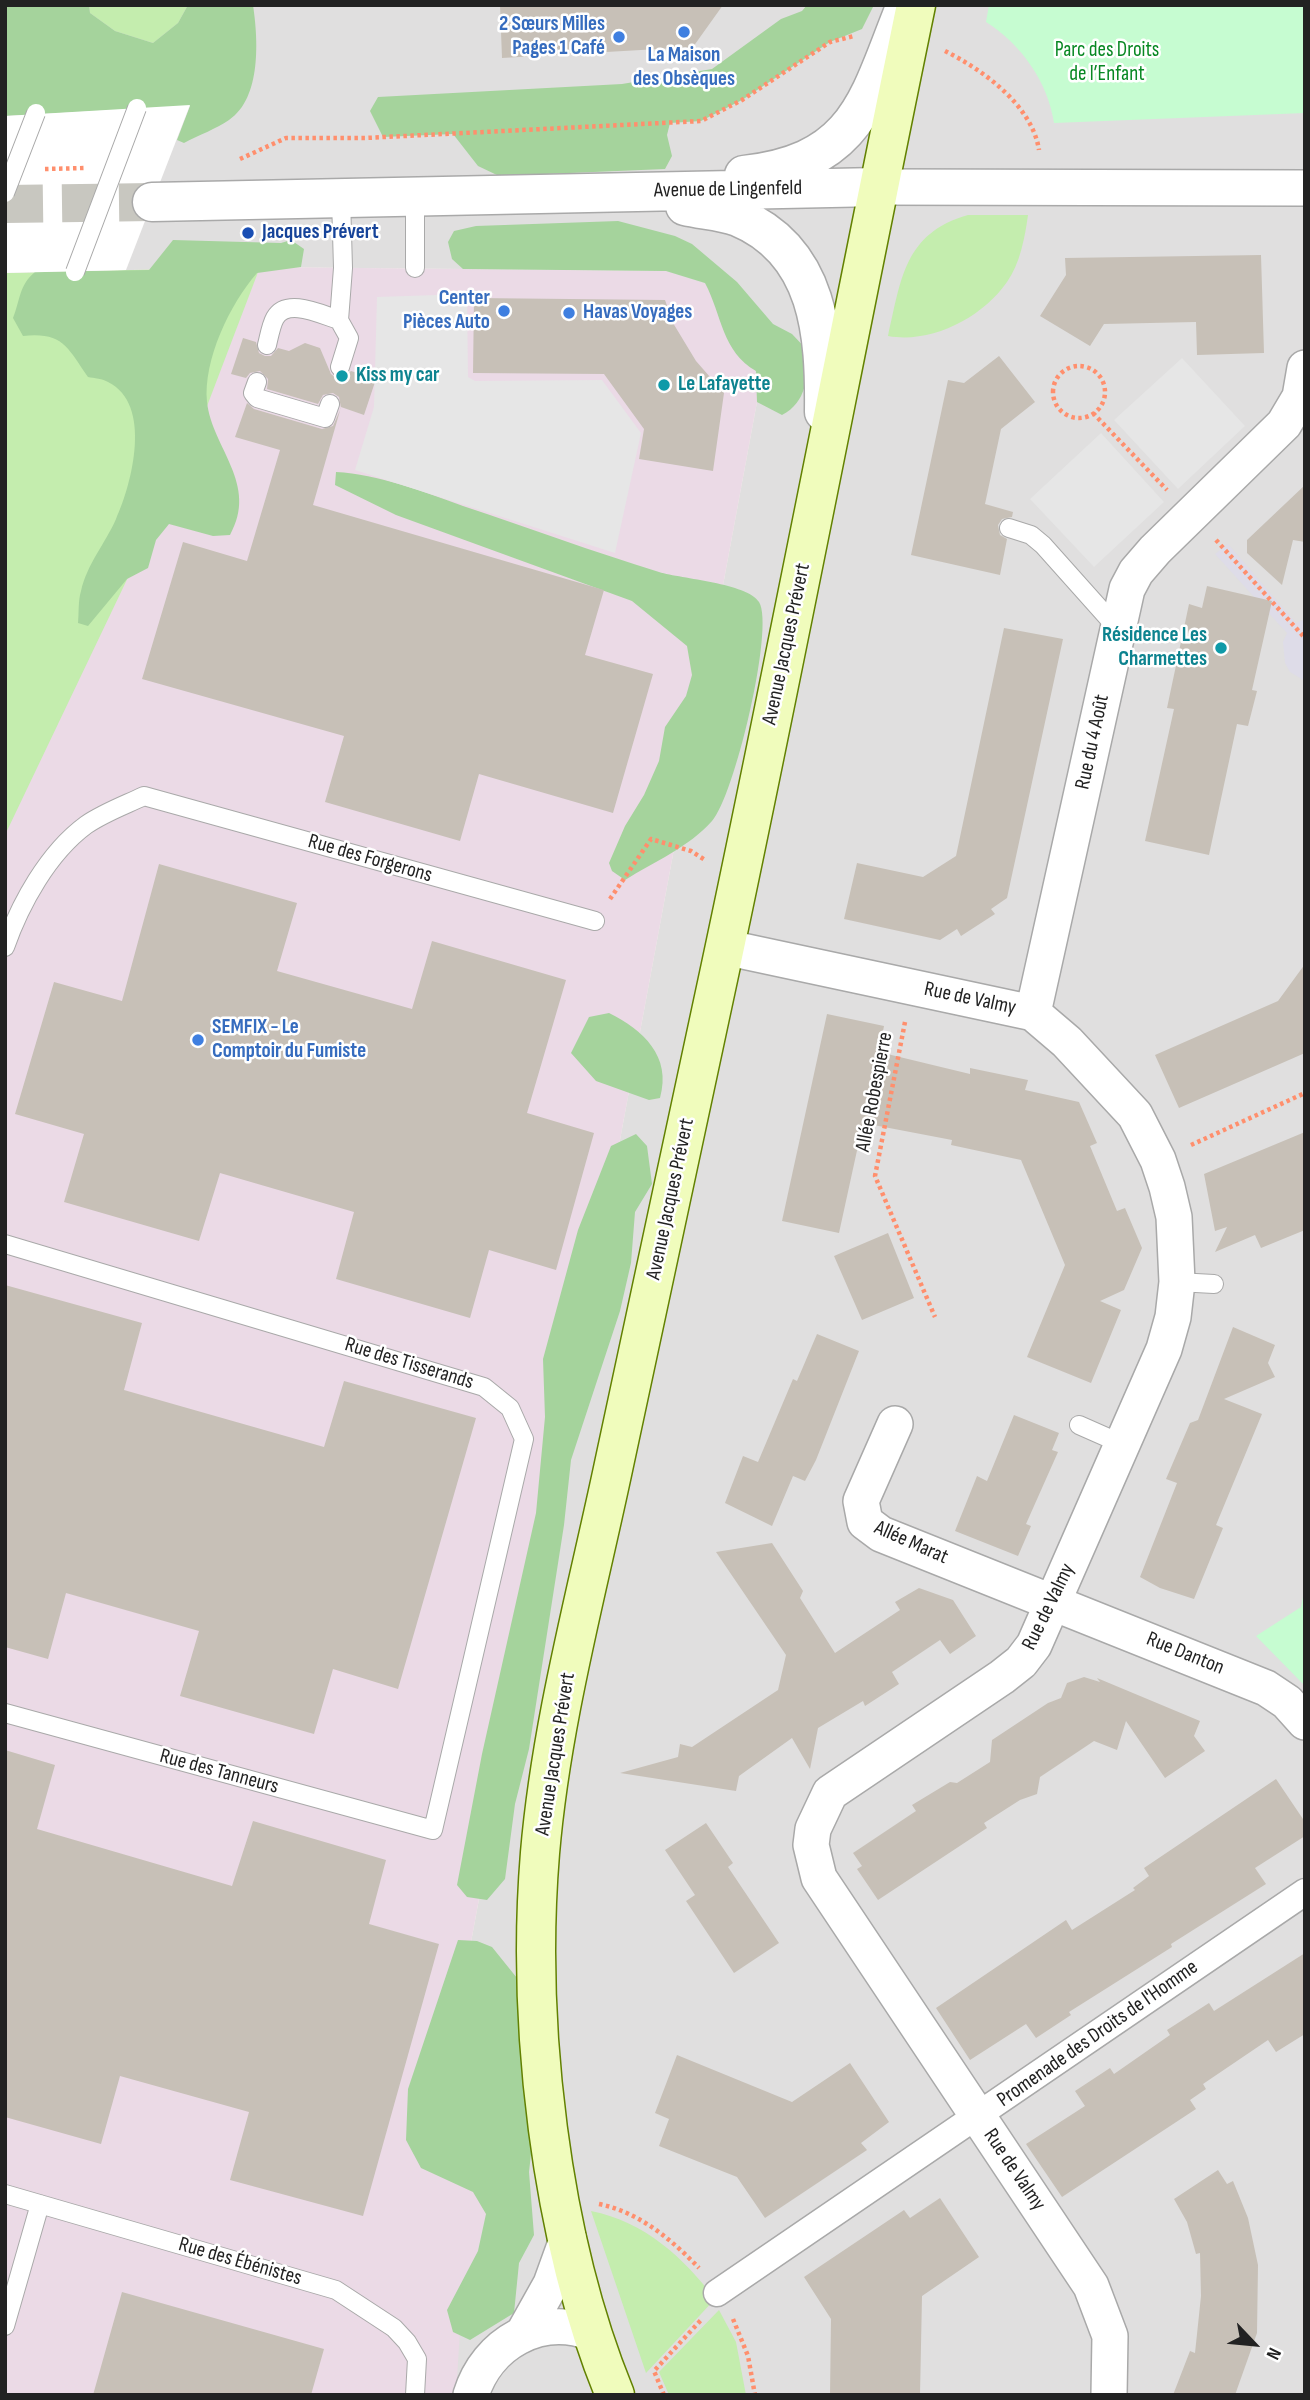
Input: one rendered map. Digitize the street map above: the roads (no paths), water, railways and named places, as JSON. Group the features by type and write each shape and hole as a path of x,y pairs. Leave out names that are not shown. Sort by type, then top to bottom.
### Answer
{"main road":[{"name":"Avenue Jacques Prévert","path":"615,2395 592,2333 558,2185 539,2022 535,1945 540,1850 565,1692 724,947 879,187 902,29 916,5"}],"street":[{"path":"614,192 755,173 814,156 842,138 860,115 902,29"},
{"name":"Avenue de Lingenfeld","path":"152,202 879,187 1305,188"},
{"path":"614,192 737,217 773,239 796,265 818,311 823,346 824,461"},
{"name":"Rue du 4 Août","path":"1033,1013 1127,589 1136,572 1284,424 1300,397 1305,368"},
{"name":"Rue de Valmy","path":"724,947 1033,1013 1096,1070 1135,1115 1158,1160 1167,1187 1174,1217 1177,1282 1173,1317 1164,1349 1034,1645 1021,1662 830,1793 813,1829 812,1853 820,1878 1091,2286 1110,2336 1110,2395"},
{"name":"Allée Marat","path":"895,1424 861,1501 865,1522 881,1534 1055,1601"},
{"name":"Rue Danton","path":"1055,1601 1266,1688 1287,1702 1305,1722"},
{"name":"Promenade des Droits de l'Homme","path":"717,2293 1305,1892"},
{"path":"523,2334 551,2284 568,2237"},
{"path":"471,2395 479,2374 505,2343 523,2334 562,2326 592,2333"}],"lane":[{"path":"75,272 137,108"},
{"path":"5,193 36,113"},
{"path":"415,196 415,268"},
{"path":"340,367 349,338 339,320 343,268 341,198"},
{"path":"267,345 275,317 293,307 339,320"},
{"path":"257,390 327,411"},
{"path":"1009,528 1031,535 1043,545 1118,628"},
{"name":"Rue des Forgerons","path":"5,947 14,922 48,865 85,826 144,796 595,921"},
{"name":"Rue des Tisserands","path":"5,1244 484,1387 510,1408 524,1439 433,1830"},
{"path":"1177,1282 1214,1284"},
{"path":"1079,1425 1122,1444"},
{"name":"Rue des Tanneurs","path":"5,1713 433,1830"},
{"name":"Rue des Ébénistes","path":"5,2194 336,2290 394,2328 407,2342 417,2359 415,2395"},
{"path":"5,2326 40,2204"}],"tunnel":[{"path":"5,204 152,202"}],"place":[{"name":"La Maison des Obsèques","path":"684,32"},
{"name":"2 Sœurs Milles Pages 1 Café","path":"619,37"},
{"name":"Jacques Prévert","path":"248,233"},
{"name":"Center Pièces Auto","path":"504,311"},
{"name":"Havas Voyages","path":"569,313"},
{"name":"Kiss my car","path":"342,376"},
{"name":"Le Lafayette","path":"664,385"},
{"name":"Résidence Les Charmettes","path":"1221,648"},
{"name":"SEMFIX - Le Comptoir du Fumiste","path":"198,1040"}],"park label":[{"name":"Parc des Droits de l’Enfant","path":"1107,63"}]}
